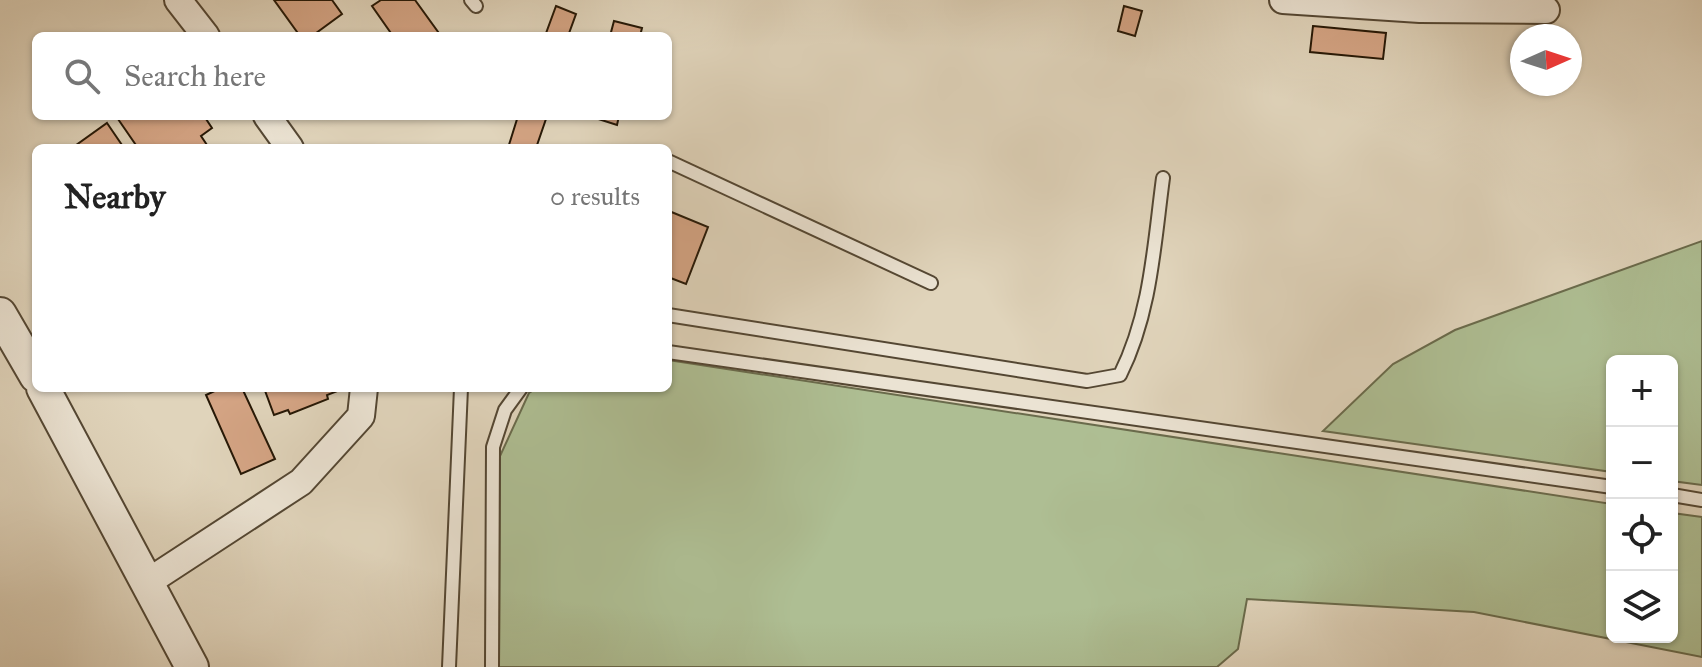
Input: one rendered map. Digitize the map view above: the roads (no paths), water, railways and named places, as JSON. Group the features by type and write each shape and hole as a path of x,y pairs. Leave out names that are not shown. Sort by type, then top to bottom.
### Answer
{"street":[{"path":"178,0 203,32"},
{"path":"1283,0 1420,9 1546,10"},
{"path":"270,120 287,144"},
{"path":"0,314 32,369"},
{"path":"45,392 192,667"},
{"path":"148,582 301,482 361,416 364,392"}],"lane":[{"path":"672,163 931,283"},
{"path":"672,316 1087,381 1120,375 1132,350 1147,302 1163,178"},
{"path":"672,353 1606,486"},
{"path":"449,667 461,392"},
{"path":"492,667 493,447 505,410 518,392"},
{"path":"1678,496 1702,500"}]}
